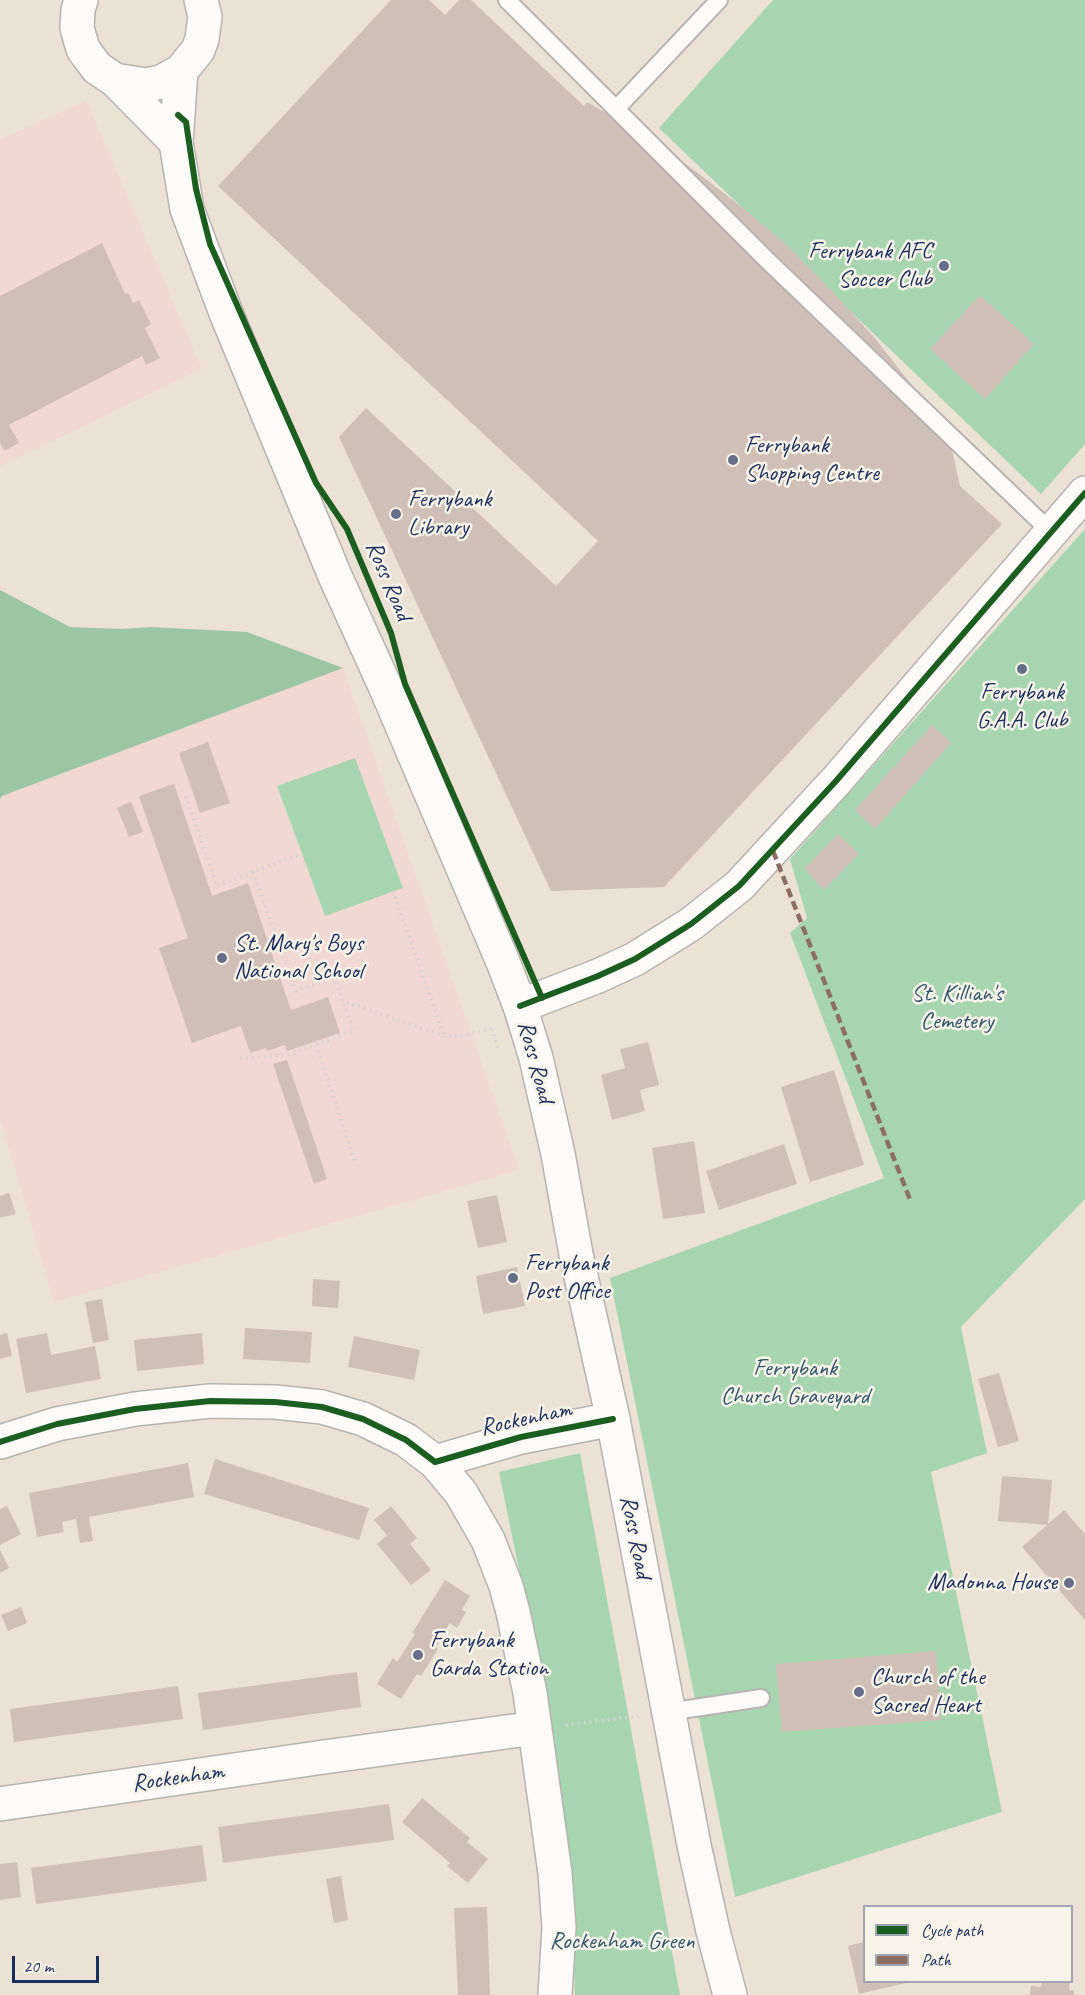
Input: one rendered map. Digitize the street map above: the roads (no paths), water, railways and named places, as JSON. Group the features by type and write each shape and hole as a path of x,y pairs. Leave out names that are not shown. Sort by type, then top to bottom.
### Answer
{"street":[{"path":"81,0 77,28 83,50 96,68 115,80 176,142"},
{"path":"115,80 146,85 161,82 181,71 198,50 210,6"},
{"name":"Ross Road","path":"181,71 176,142 188,209 226,313 335,576 390,697 523,1013 545,1092 576,1254 613,1419 694,1845 730,1995"},
{"path":"523,1013 635,958 691,924 739,886 836,781 1085,493"},
{"path":"0,1443 57,1424 135,1409 210,1401 275,1402 322,1407 363,1419 406,1440 435,1462 447,1475 488,1540 516,1622 535,1728 557,1900 559,1953 555,1995"},
{"name":"Rockenham","path":"435,1462 509,1439 613,1419"},
{"name":"Rockenham","path":"0,1804 324,1756 535,1728"}],"lane":[{"path":"507,0 768,261 1052,532"},
{"path":"616,109 719,0"},
{"path":"668,1712 761,1698"}],"place":[{"name":"Ferrybank AFC Soccer Club","path":"944,266"},
{"name":"Ferrybank Shopping Centre","path":"733,460"},
{"name":"Ferrybank Library","path":"396,514"},
{"name":"Ferrybank G.A.A. Club","path":"1022,669"},
{"name":"St. Mary's Boys National School","path":"222,958"},
{"name":"Ferrybank Post Office","path":"513,1278"},
{"name":"Madonna House","path":"1069,1583"},
{"name":"Ferrybank Garda Station","path":"418,1655"},
{"name":"Church of the Sacred Heart","path":"859,1692"}],"park label":[{"name":"St. Killian's Cemetery","path":"957,1008"},
{"name":"Ferrybank Church Graveyard","path":"795,1383"},
{"name":"Rockenham Green","path":"622,1942"}]}
